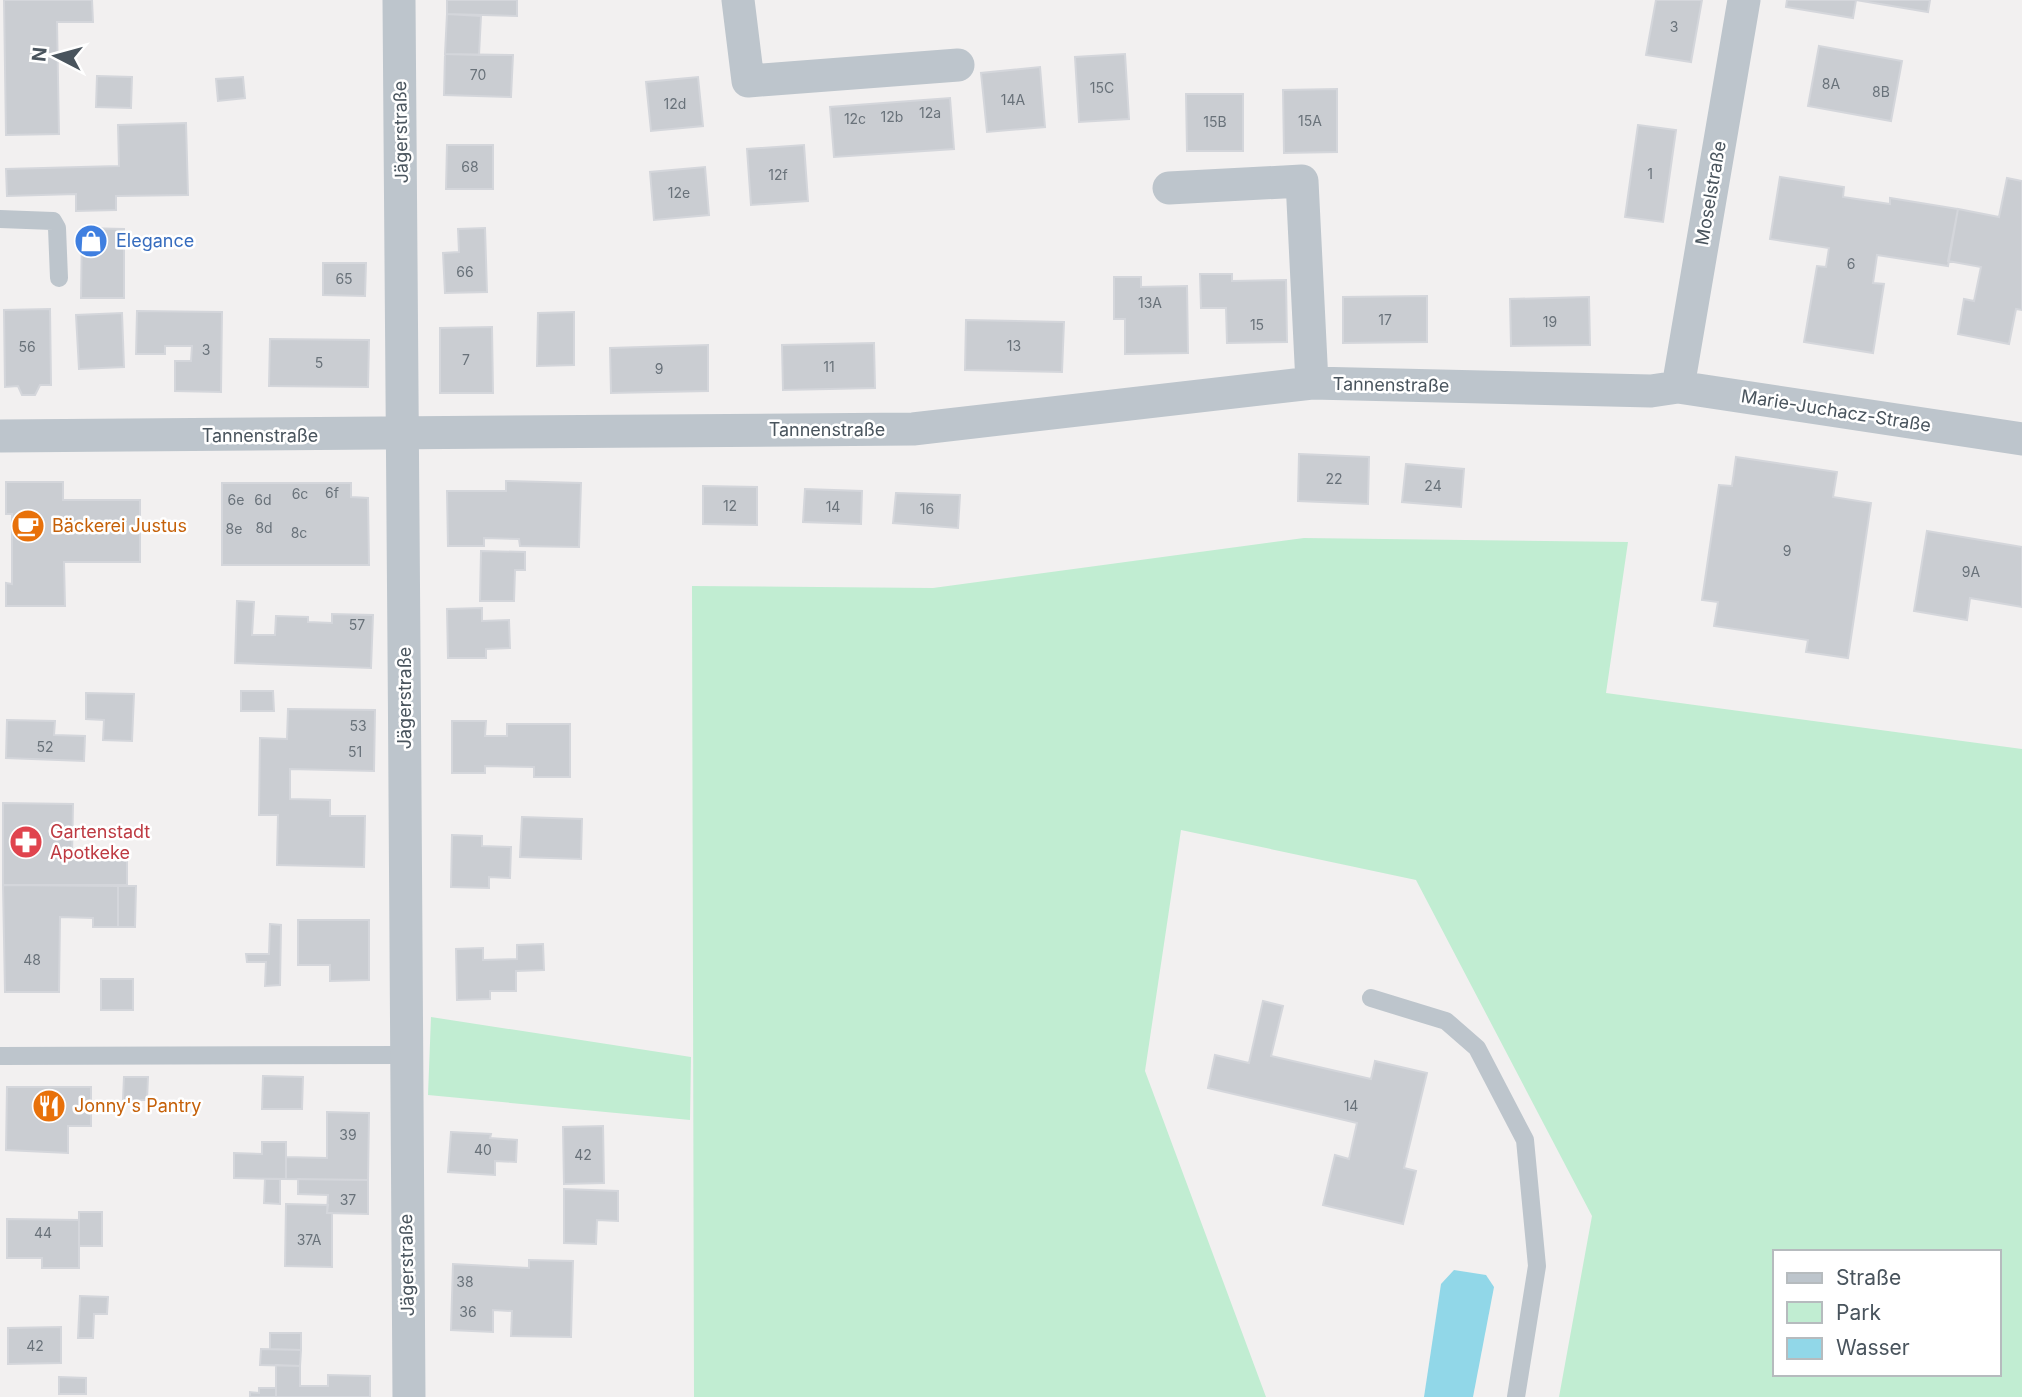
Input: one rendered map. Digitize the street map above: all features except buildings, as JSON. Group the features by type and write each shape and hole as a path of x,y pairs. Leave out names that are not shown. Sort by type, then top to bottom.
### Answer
{"street":[{"name":"Jägerstraße","path":"399,0 405,436 405,1055 409,1397"},
{"path":"738,0 748,80 958,65"},
{"name":"Moselstraße","path":"1664,389 1744,0"},
{"path":"1168,188 1302,181 1312,383"},
{"name":"Tannenstraße","path":"0,436 405,436 913,429 1312,383 1664,389"},
{"name":"Marie-Juchacz-Straße","path":"1664,389 2022,439"}],"lane":[{"path":"0,219 53,221 57,228 59,278"},
{"path":"1371,998 1446,1021 1477,1048 1525,1140 1537,1266 1516,1397"},
{"path":"0,1056 405,1055"}],"green space":[{"path":"1304,538 1628,542 1606,693 2022,749 2022,1397 1559,1397 1592,1216 1416,880 1181,830 1145,1071 1266,1397 694,1397 692,586 933,588"},
{"path":"431,1017 691,1057 690,1120 428,1095"}],"water":[{"path":"1454,1270 1486,1275 1494,1287 1473,1397 1424,1397 1441,1284"}],"place":[{"name":"Elegance","path":"91,241"},
{"name":"Bäckerei Justus","path":"28,526"},
{"name":"Gartenstadt Apotkeke","path":"26,842"},
{"name":"Jonny's Pantry","path":"49,1106"}]}
